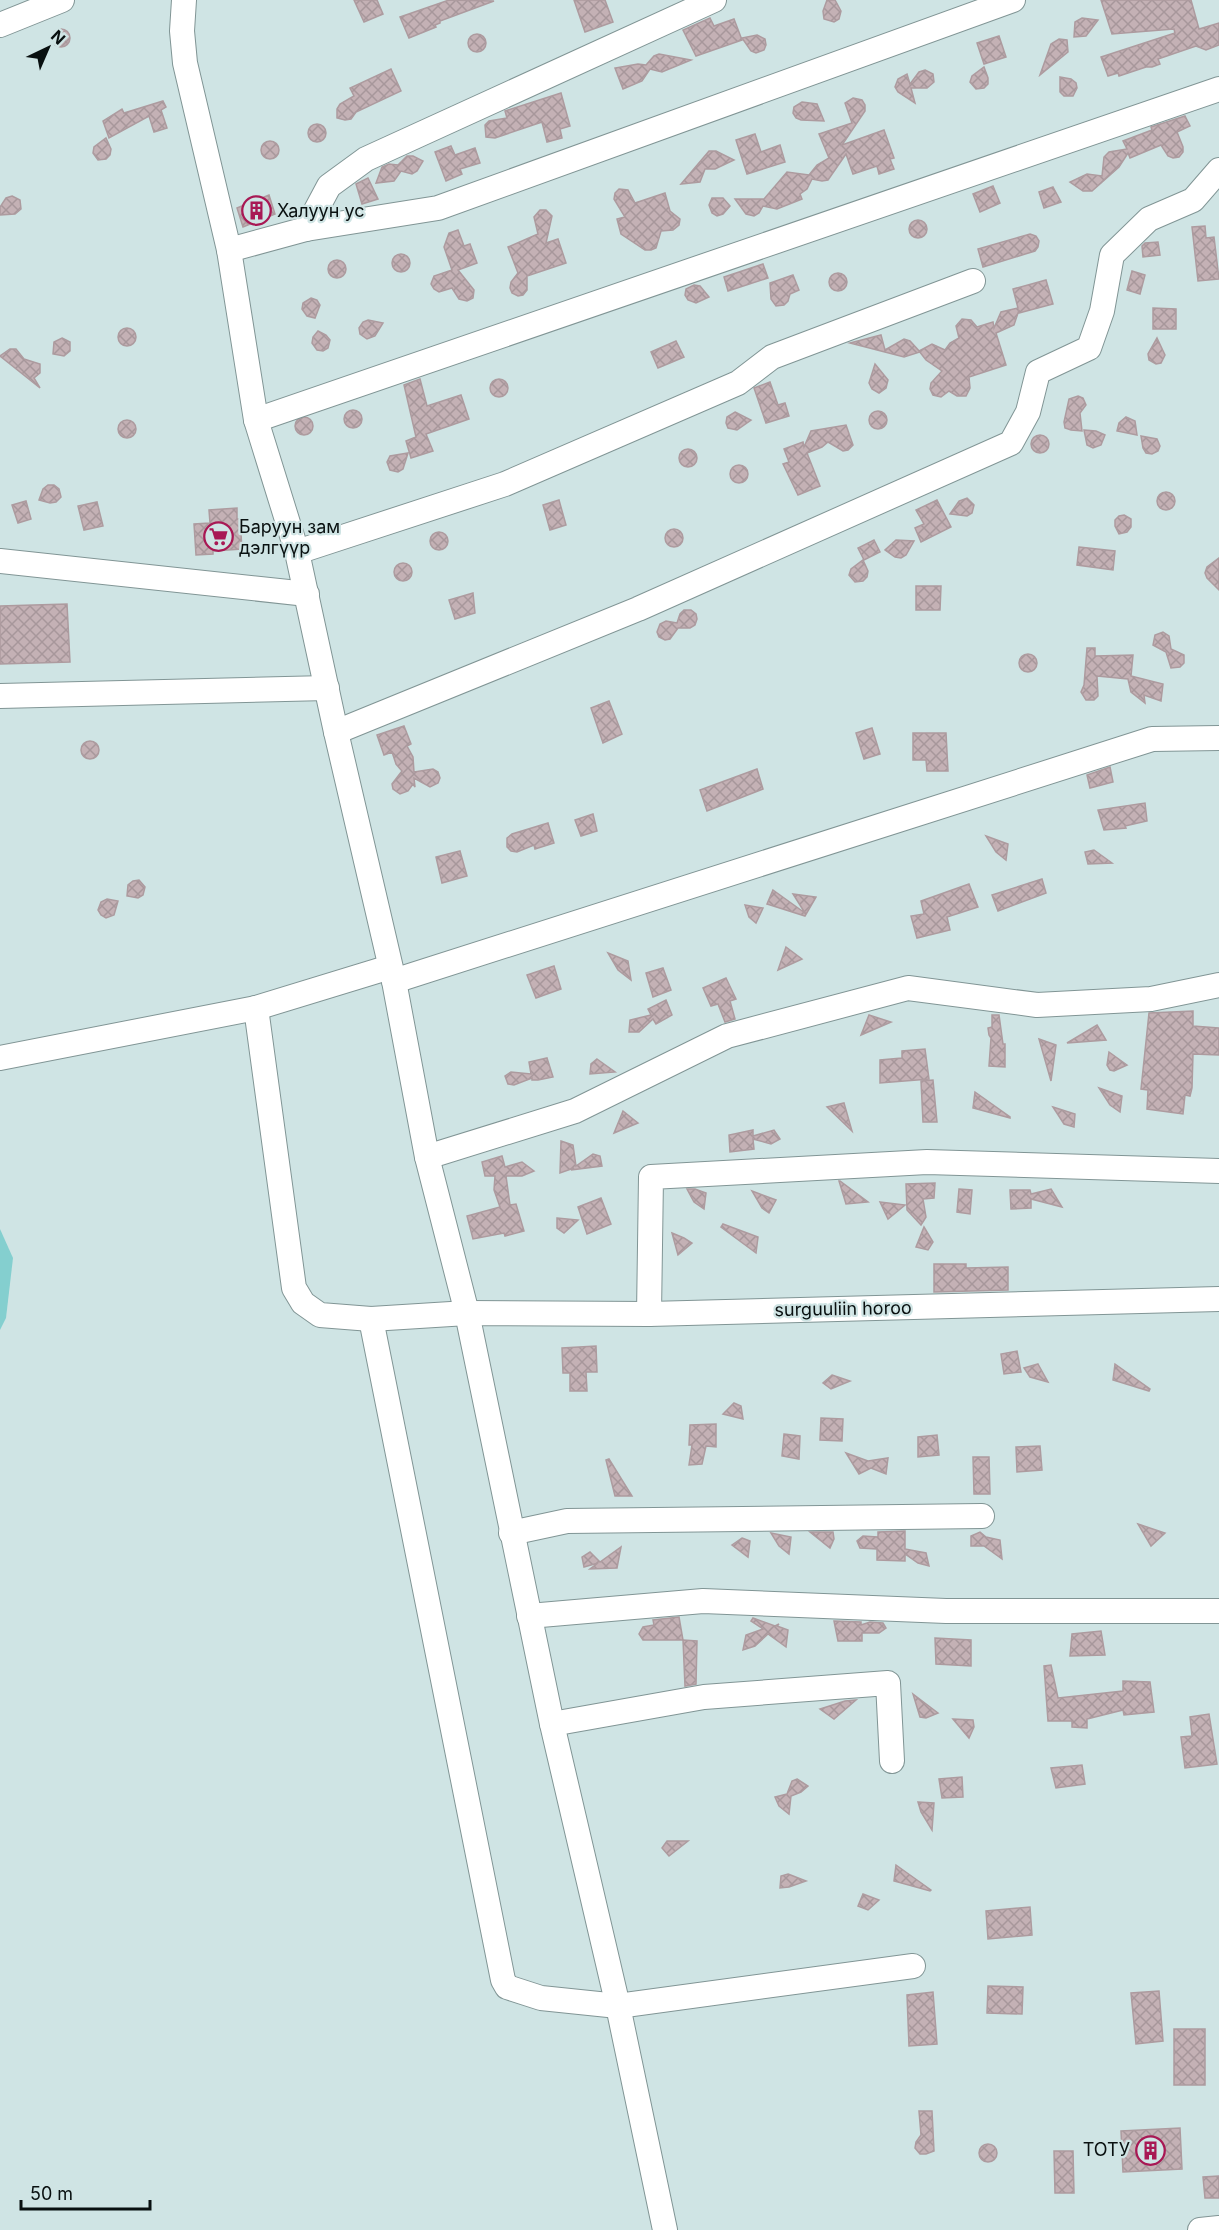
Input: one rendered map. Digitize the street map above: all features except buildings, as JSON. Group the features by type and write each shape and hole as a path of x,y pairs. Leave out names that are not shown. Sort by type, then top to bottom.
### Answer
{"street":[{"path":"0,25 62,0"},
{"path":"184,0 182,31 185,63 229,250 256,420 297,552 392,974 427,1157 467,1313 552,1724 618,2006 665,2230"},
{"path":"306,229 329,186 366,159 714,0"},
{"path":"229,250 306,229 438,208 1013,0"},
{"path":"256,420 1219,89"},
{"path":"336,732 638,609 1011,443 1028,412 1038,372 1089,348 1102,311 1112,255 1149,219 1193,200 1219,170"},
{"path":"297,552 505,484 738,383 772,357 973,281"},
{"path":"0,561 306,594"},
{"path":"0,696 327,688"},
{"path":"0,1058 256,1008 392,974 1152,739 1219,738"},
{"path":"427,1157 575,1111 728,1036 908,988 1037,1005 1151,999 1219,986"},
{"name":"surguuliin horoo","path":"256,1008 294,1288 303,1303 320,1315 371,1319 467,1313 649,1314 1219,1299"},
{"path":"649,1314 651,1177 927,1162 1219,1172"},
{"path":"371,1319 503,1980 507,1987 541,1998 618,2006 912,1966"},
{"path":"511,1533 567,1521 982,1516"},
{"path":"529,1617 702,1601 946,1611 1219,1611"},
{"path":"552,1724 704,1697 888,1683 892,1761"},
{"path":"1200,2230 1219,2228"}],"shaded area":[{"path":"0,1229 13,1258 6,1318 0,1330"}],"place":[{"name":"Халуун ус","path":"256,211"},
{"name":"Баруун зам дэлгүүр","path":"218,537"},
{"name":"ТОТУ","path":"1151,2150"}]}
